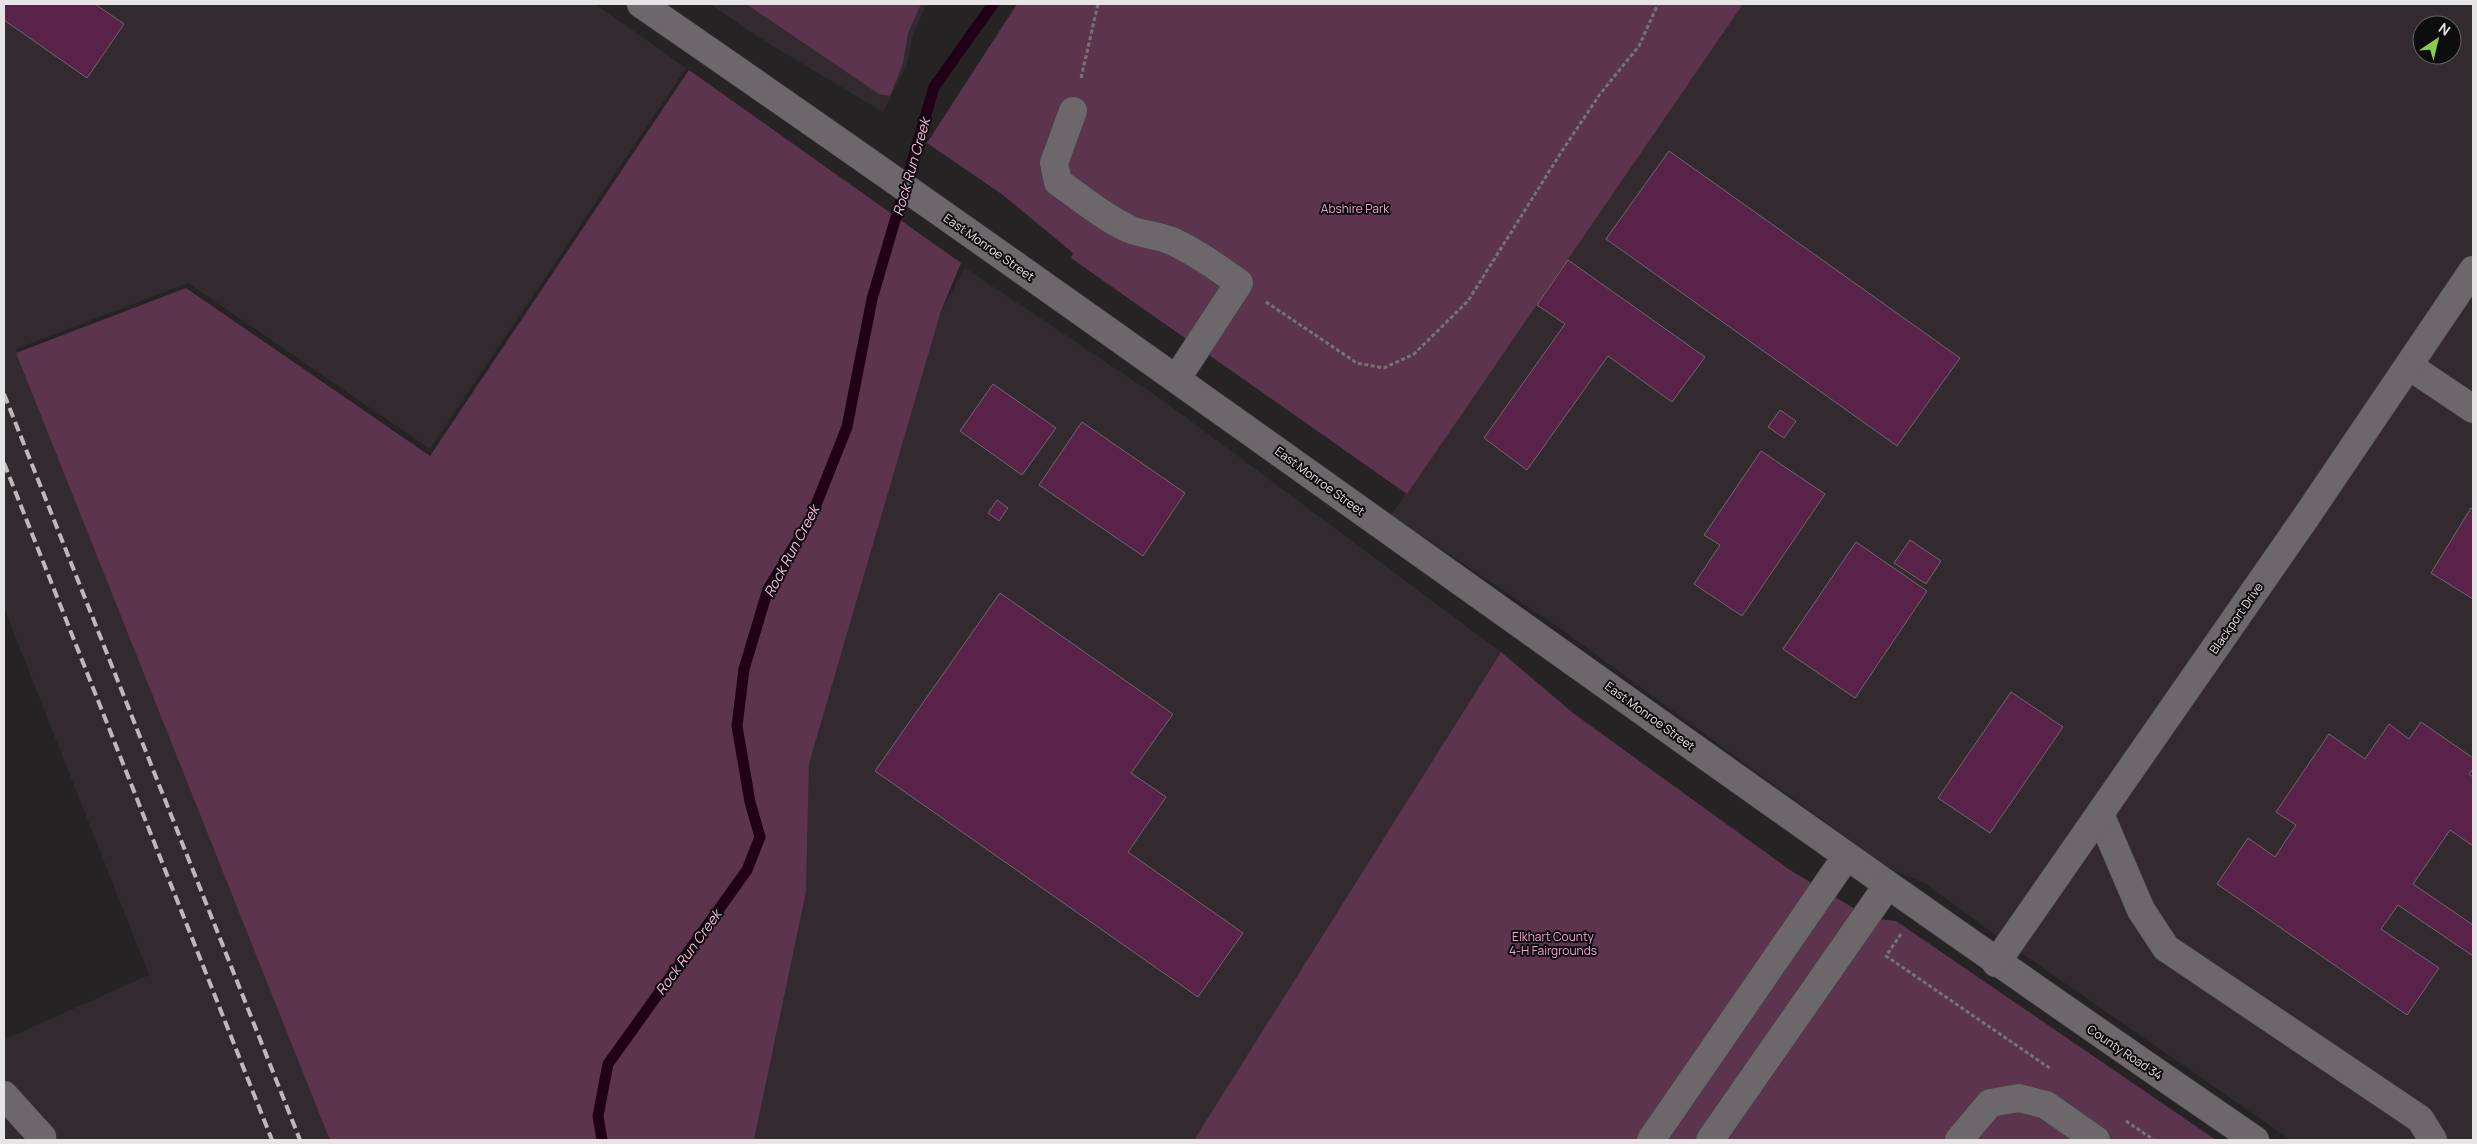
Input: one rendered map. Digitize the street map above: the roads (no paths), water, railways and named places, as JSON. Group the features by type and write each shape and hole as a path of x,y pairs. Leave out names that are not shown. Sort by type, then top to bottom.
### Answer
{"street":[{"name":"East Monroe Street","path":"641,4 1177,378 1996,963"},
{"path":"1074,111 1054,162 1058,182 1111,219 1131,230 1152,234 1174,242 1209,262 1239,283 1177,378"},
{"name":"Blackport Drive","path":"1996,963 2409,366 2473,270"},
{"path":"2409,366 2473,409"},
{"path":"2100,814 2141,910 2166,948 2420,1119 2433,1140"},
{"path":"1651,1140 1846,857"},
{"path":"1710,1140 1887,886"},
{"name":"County Road 34","path":"1996,963 2255,1140"},
{"path":"4,1096 42,1137 41,1140"},
{"path":"1959,1140 1990,1103 2019,1098 2046,1105 2096,1140"}],"waterway":[{"name":"Rock Run Creek","path":"602,1140 598,1116 608,1064 747,870 760,837 750,802 737,726 744,669 768,589 810,520 847,427 872,299 934,87 993,4"}],"railway":[{"path":"4,394 300,1140"},
{"path":"4,463 272,1140"}],"park label":[{"name":"Abshire Park","path":"1355,208"},
{"name":"Elkhart County 4-H Fairgrounds","path":"1553,943"}]}
